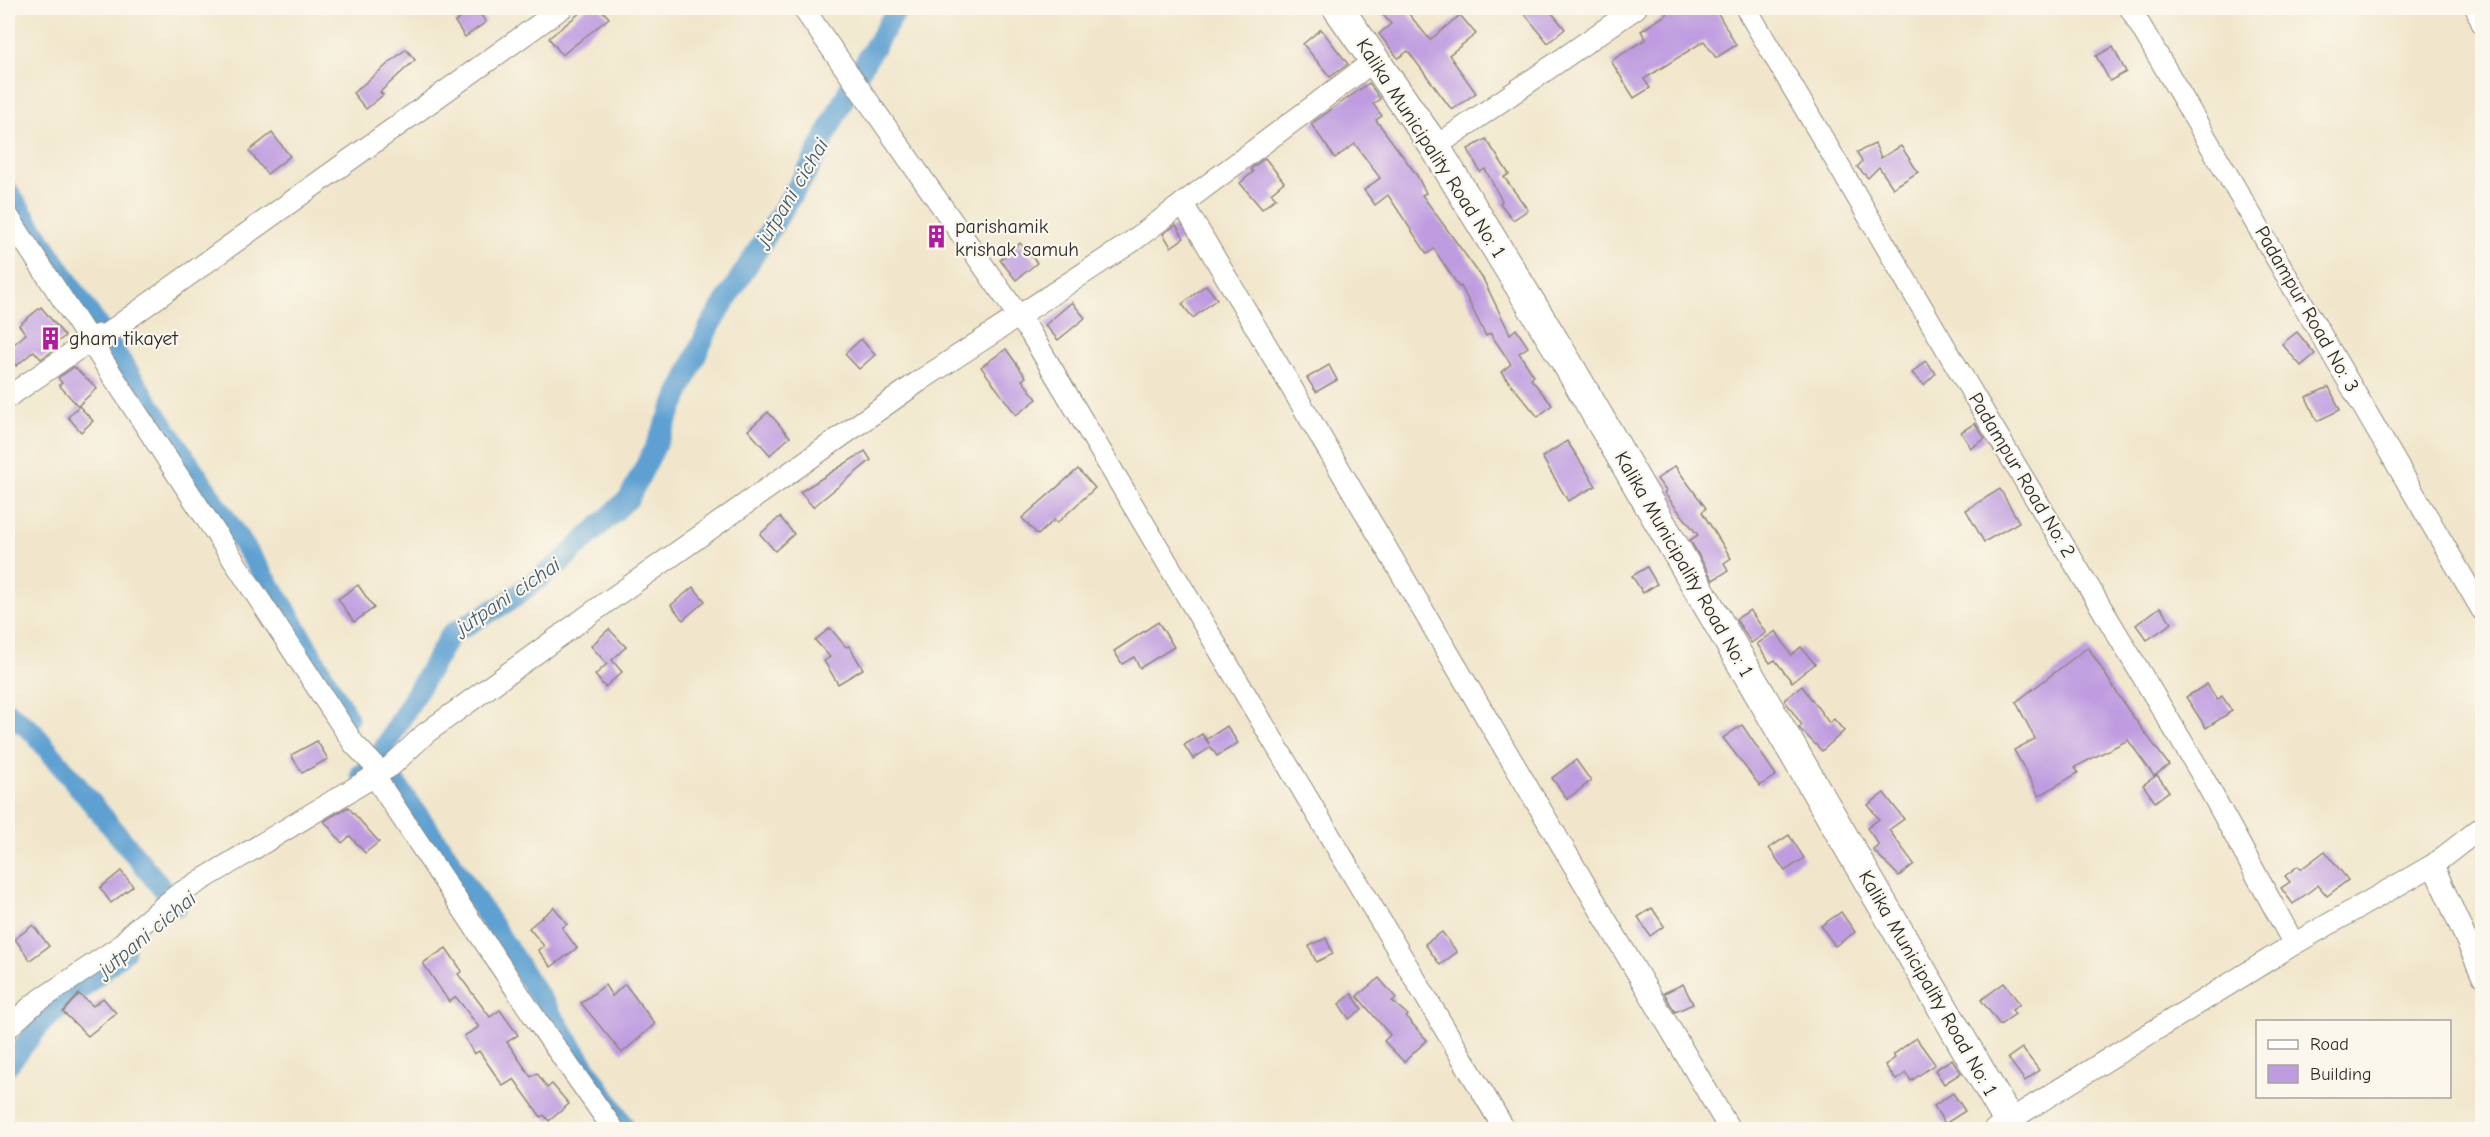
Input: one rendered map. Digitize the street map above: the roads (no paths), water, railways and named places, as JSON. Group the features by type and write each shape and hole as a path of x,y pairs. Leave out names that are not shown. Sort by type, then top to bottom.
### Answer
{"street":[{"path":"8,397 99,334 105,335 562,8"},
{"path":"803,8 1020,318 1505,1130"},
{"name":"Kalika Municipality Road No: 1","path":"1338,8 1435,147 1573,374 2005,1126"},
{"path":"1435,147 1636,8"},
{"name":"Padampur Road No: 2","path":"1746,8 1987,418 2199,770 2294,944"},
{"name":"Padampur Road No: 3","path":"2130,8 2482,610"},
{"path":"2476,8 2482,23"},
{"path":"10,1020 119,947 136,929 177,895 382,772 426,733 604,604 918,382 1020,318 1130,243 1375,60"},
{"path":"1183,204 1730,1130"},
{"path":"8,216 354,744 382,772 537,1021 614,1130"},
{"path":"2005,1126 2294,944 2433,865 2482,827"},
{"path":"2433,865 2482,975"}],"waterway":[{"path":"859,72 898,8"},
{"name":"jutpani cichai","path":"361,774 374,765 451,634 509,601 561,562 629,498 655,447 709,327 811,165 850,87"},
{"path":"8,191 282,603 348,718"},
{"path":"8,712 33,732 177,906"},
{"path":"371,758 374,765 391,777 446,854 627,1130"},
{"name":"jutpani cichai","path":"8,1065 42,1023 125,951"}],"place":[{"name":"parishamik krishak samuh","path":"937,237"},
{"name":"gham tikayet","path":"51,338"}]}
